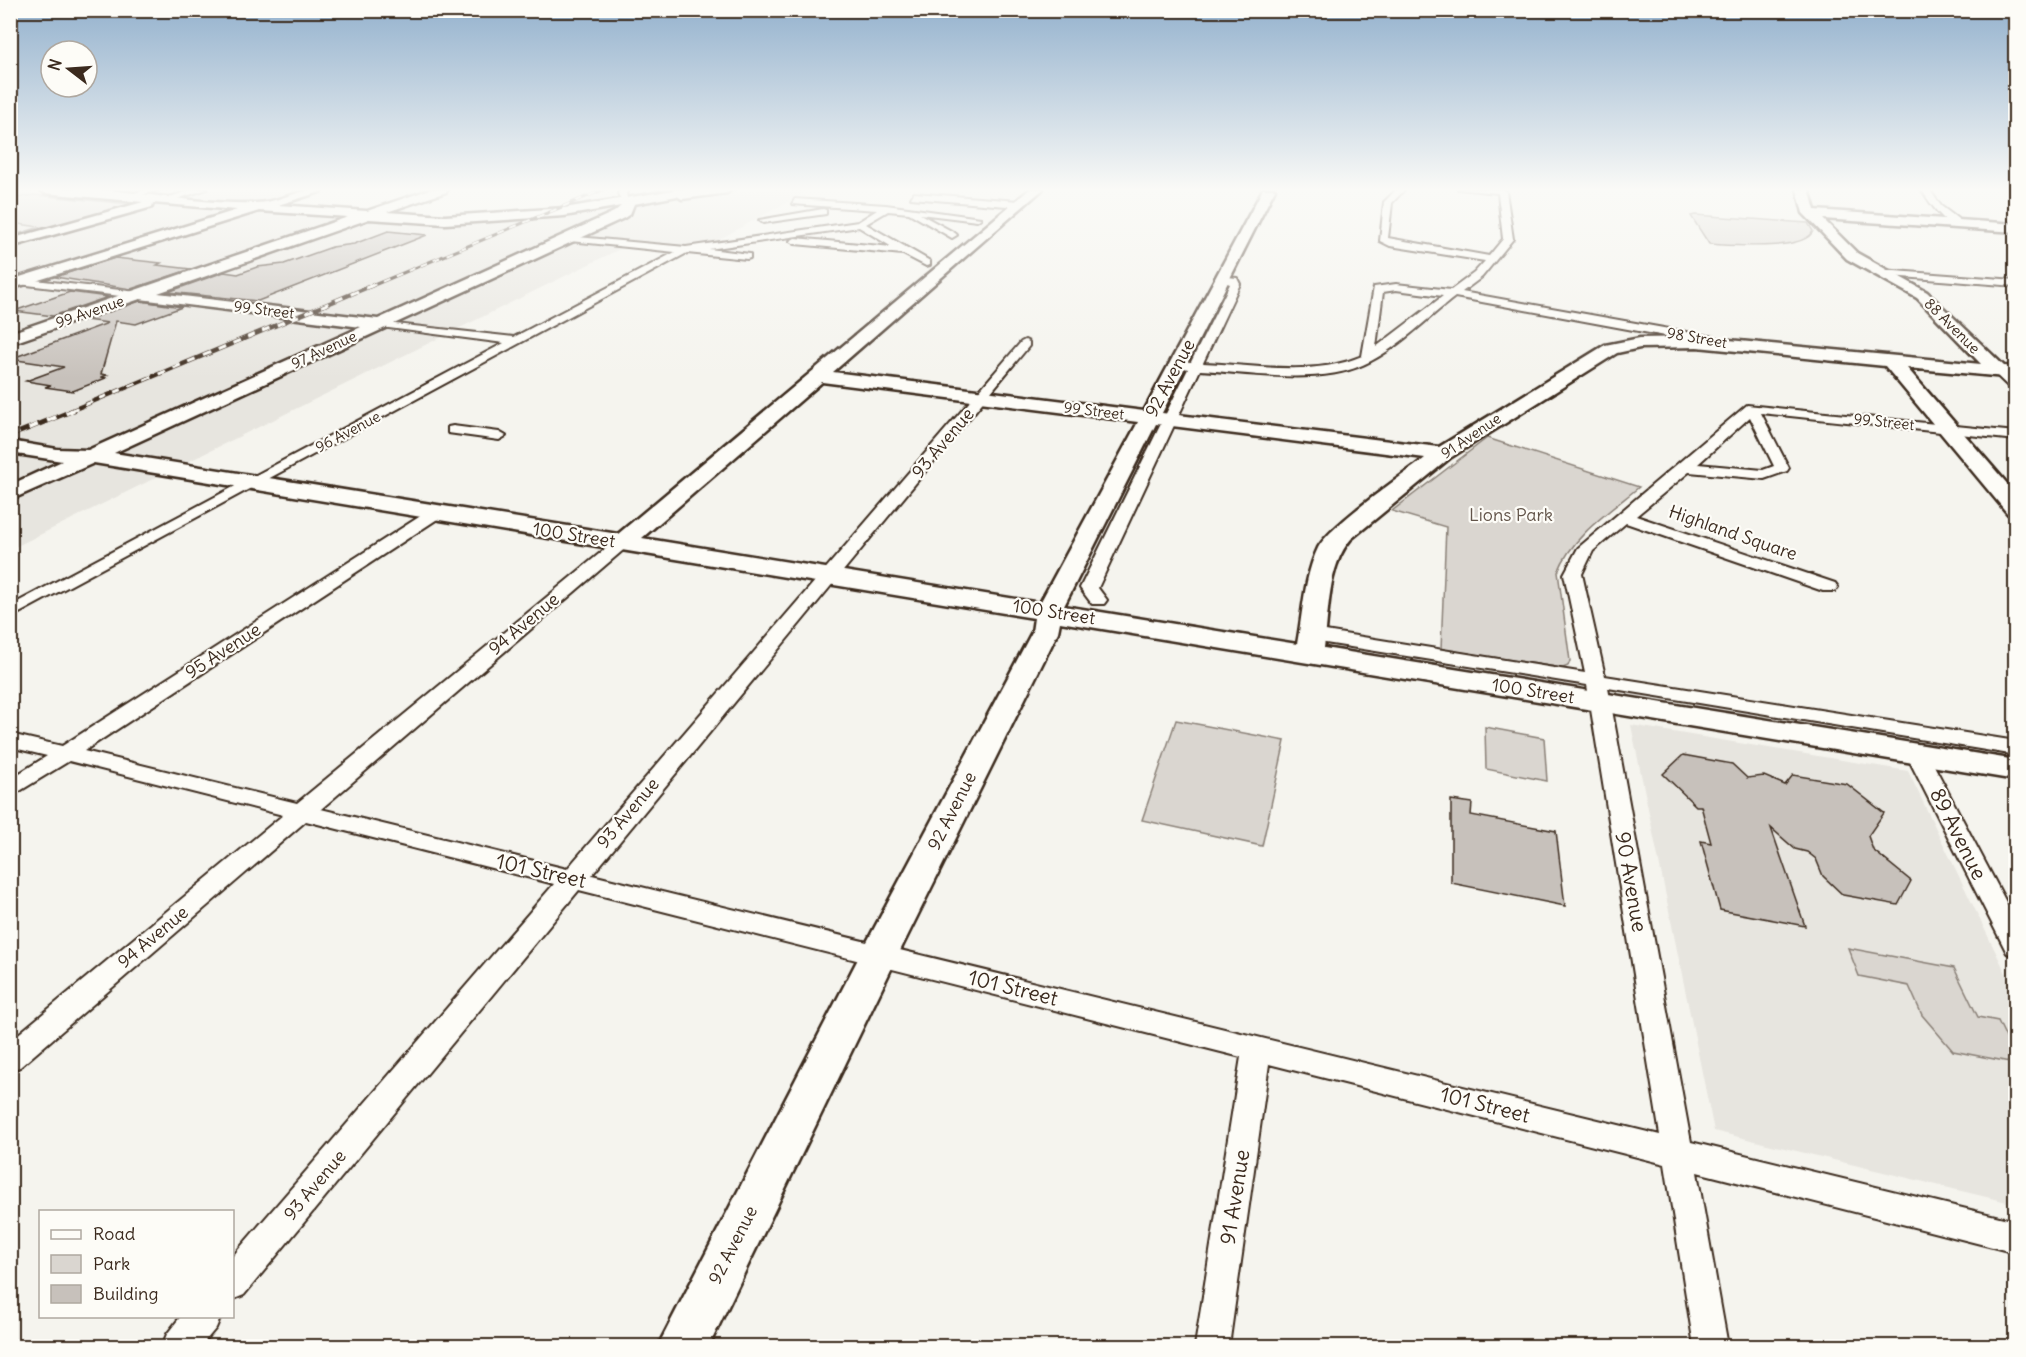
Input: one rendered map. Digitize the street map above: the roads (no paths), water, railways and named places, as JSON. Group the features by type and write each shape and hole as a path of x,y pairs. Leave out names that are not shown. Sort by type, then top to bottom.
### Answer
{"street":[{"path":"14,282 111,252"},
{"name":"99 Avenue","path":"10,339 259,252"},
{"name":"97 Avenue","path":"10,493 539,252"},
{"name":"96 Avenue","path":"10,613 681,252"},
{"path":"709,252 747,256"},
{"path":"910,252 926,263"},
{"name":"94 Avenue","path":"10,1058 622,543 963,252"},
{"name":"92 Avenue","path":"1098,600 1091,594 1089,588 1160,419 1178,364 1236,252"},
{"path":"1453,252 1492,259"},
{"path":"1178,364 1287,371 1342,369 1368,358 1454,294 1478,275 1497,252"},
{"name":"88 Avenue","path":"1848,252 1922,295 2007,372"},
{"path":"1881,273 2016,283"},
{"name":"92 Avenue","path":"683,1347 879,955 1045,632 1049,611 1160,419 1196,366 1235,284 1233,280 1223,278"},
{"name":"99 Street","path":"14,282 517,341"},
{"name":"98 Street","path":"1368,358 1378,289 1396,287 1454,294 1736,345 2007,372"},
{"name":"91 Avenue","path":"1311,645 1324,565 1331,547 1343,534 1443,454 1611,349 1655,342 1736,345"},
{"name":"93 Avenue","path":"234,1281 1025,345"},
{"path":"1890,360 1951,429 2015,508"},
{"path":"2007,372 2016,390"},
{"name":"99 Street","path":"818,376 1443,454"},
{"path":"1686,467 1764,475 1782,468 1752,408"},
{"name":"99 Street","path":"1752,408 2016,436"},
{"name":"90 Avenue","path":"1711,1347 1598,691 1573,574 1586,548 1686,467 1752,408"},
{"path":"453,430 499,436"},
{"name":"100 Street","path":"10,433 76,446 86,449 92,456"},
{"name":"100 Street","path":"10,447 57,455 92,456 1049,611 1311,645 1598,691 2016,748"},
{"name":"95 Avenue","path":"10,790 436,513"},
{"name":"Highland Square","path":"1624,517 1829,587"},
{"name":"100 Street","path":"1598,691 1917,754 2016,770"},
{"name":"101 Street","path":"10,740 2016,1237"},
{"name":"89 Avenue","path":"1917,754 2016,946"},
{"name":"91 Avenue","path":"1212,1347 1257,1048"},
{"path":"179,1347 203,1318"}],"railway":[{"path":"369,287 452,252"},
{"path":"70,411 373,285"},
{"path":"10,436 74,410"}],"park label":[{"name":"Lions Park","path":"1511,515"}]}
